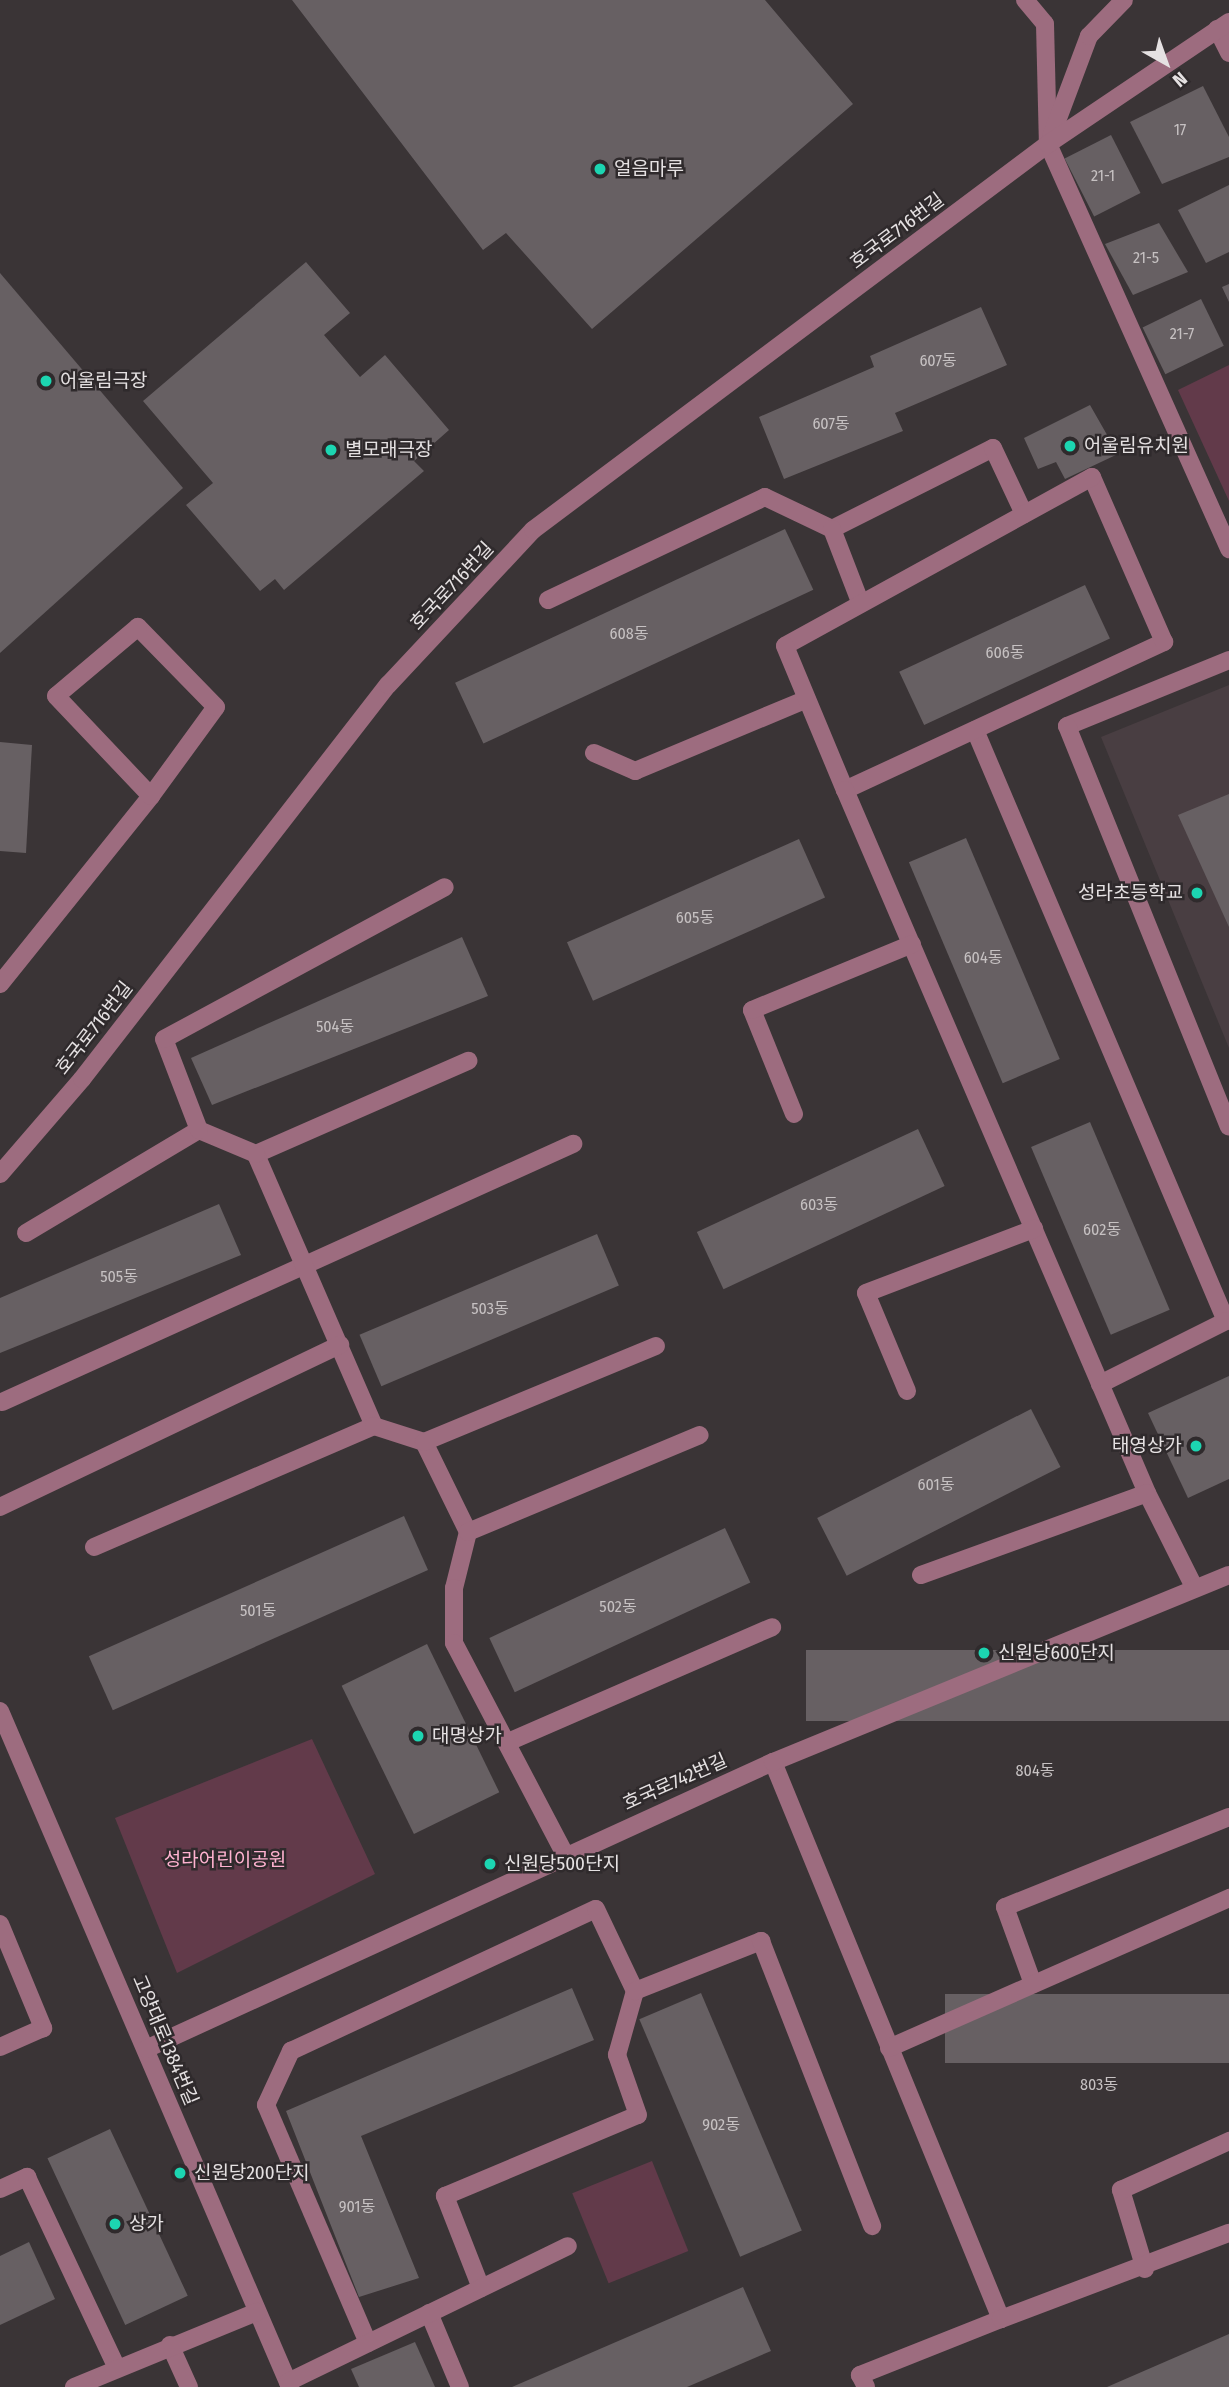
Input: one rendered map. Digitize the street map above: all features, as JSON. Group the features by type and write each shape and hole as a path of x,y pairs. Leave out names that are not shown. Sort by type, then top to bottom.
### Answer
{"street":[{"path":"1025,0 1045,24 1048,144 1229,549"},
{"path":"1048,144 1089,36 1124,0"},
{"name":"호국로716번길","path":"0,1174 82,1079 388,685 533,530 1048,144 1223,26 1229,53"},
{"path":"832,529 993,448 1024,514"},
{"path":"845,790 1164,642 1092,477 785,646 845,790 1147,1493 1194,1587"},
{"path":"548,600 765,497 832,529 861,604"},
{"path":"0,984 150,796 216,707 138,628 56,696 150,796"},
{"path":"1229,660 1067,726 1229,1126"},
{"path":"594,753 635,771 807,699"},
{"path":"975,730 1226,1321 1100,1384"},
{"path":"374,1426 256,1154 199,1130 164,1039 445,887"},
{"path":"794,1114 752,1010 912,944"},
{"path":"256,1154 468,1061"},
{"path":"26,1233 199,1130"},
{"path":"2,1402 304,1263 573,1144"},
{"path":"907,1391 866,1293 1034,1229"},
{"path":"0,1507 340,1345"},
{"path":"94,1547 374,1426 425,1442 656,1346"},
{"path":"468,1532 700,1435"},
{"path":"425,1442 468,1532 454,1588 454,1643 565,1854"},
{"path":"921,1575 1147,1493"},
{"name":"호국로742번길","path":"146,2049 565,1854 773,1762 1229,1574"},
{"path":"508,1742 772,1627"},
{"name":"고양대로1384번길","path":"0,1711 289,2385"},
{"path":"773,1762 1001,2319"},
{"path":"1033,1984 1005,1907 1229,1817"},
{"path":"889,2048 1229,1898"},
{"path":"368,2343 266,2105 290,2052 596,1909 635,1991 617,2055 638,2115 445,2196 481,2288"},
{"path":"0,1924 43,2028 0,2047"},
{"path":"635,1991 761,1941 872,2226"},
{"path":"1145,2269 1121,2190 1229,2140"},
{"path":"0,2189 27,2177 117,2368"},
{"path":"866,2387 860,2375 1001,2319 1145,2269 1229,2233"},
{"path":"289,2385 368,2343 568,2246"},
{"path":"74,2387 170,2345 257,2312"},
{"path":"429,2313 460,2387"},
{"path":"170,2345 189,2387"}],"shaded area":[{"name":"성라초등학교","path":"1229,685 1229,1048 1101,737"}],"green space":[{"path":"1229,365 1229,501 1178,390"},
{"name":"성라어린이공원","path":"312,1739 375,1874 177,1973 115,1818"},
{"path":"652,2161 688,2251 609,2283 572,2193"}],"building":[{"name":"얼음마루","path":"292,0 765,0 853,104 592,329 506,233 483,250"},
{"path":"1203,86 1229,137 1229,157 1162,184 1130,122"},
{"path":"1111,135 1141,193 1094,217 1065,159"},
{"path":"1229,185 1229,252 1206,263 1178,210"},
{"path":"1159,223 1188,272 1133,295 1105,244"},
{"name":"별모래극장","path":"306,262 350,313 324,335 360,377 385,355 449,430 414,461 424,471 284,590 275,579 260,591 186,505 213,483 143,401"},
{"name":"어울림극장","path":"0,273 183,488 0,653"},
{"path":"1229,284 1229,302 1222,287"},
{"path":"1201,299 1224,346 1165,374 1143,327"},
{"path":"981,307 1007,365 895,413 903,431 784,479 759,417 874,367 870,356"},
{"name":"어울림유치원","path":"1090,405 1118,454 1065,479 1056,462 1038,469 1024,438"},
{"path":"785,529 813,590 483,744 455,683"},
{"path":"1085,585 1110,638 924,725 899,672"},
{"path":"0,742 32,745 26,853 0,851"},
{"path":"1229,794 1229,927 1178,815"},
{"path":"966,838 1060,1059 1003,1083 909,862"},
{"path":"799,839 825,897 593,1001 567,942"},
{"path":"462,937 488,996 212,1105 191,1058"},
{"path":"1090,1122 1170,1310 1111,1335 1031,1147"},
{"path":"918,1129 945,1186 723,1289 697,1232"},
{"path":"219,1204 241,1255 0,1353 0,1298"},
{"path":"597,1234 619,1286 381,1386 360,1335"},
{"name":"태영상가","path":"1229,1376 1229,1479 1188,1498 1148,1413"},
{"path":"1031,1409 1061,1467 847,1576 817,1518"},
{"path":"404,1516 428,1570 113,1710 89,1656"},
{"path":"725,1528 750,1582 515,1692 489,1638"},
{"name":"대명상가","path":"427,1644 499,1792 414,1834 342,1686"},
{"path":"806,1650 1229,1650 1229,1721 806,1721"},
{"path":"572,1988 594,2040 361,2136 419,2278 359,2297 286,2111"},
{"path":"701,1993 802,2230 740,2257 639,2019"},
{"path":"945,1994 1229,1994 1229,2063 945,2063"},
{"name":"상가","path":"110,2129 188,2296 125,2325 47,2158"},
{"path":"29,2242 55,2299 0,2325 0,2256"},
{"path":"743,2287 771,2351 687,2387 512,2387"},
{"path":"1229,2334 1229,2387 1107,2387"},
{"path":"415,2342 435,2387 359,2387 351,2369"}],"place":[{"name":"얼음마루","path":"600,169"},
{"name":"어울림극장","path":"46,381"},
{"name":"어울림유치원","path":"1070,446"},
{"name":"별모래극장","path":"331,450"},
{"name":"성라초등학교","path":"1197,893"},
{"name":"태영상가","path":"1196,1446"},
{"name":"신원당600단지","path":"984,1653"},
{"name":"대명상가","path":"418,1736"},
{"name":"신원당500단지","path":"490,1864"},
{"name":"신원당200단지","path":"180,2173"},
{"name":"상가","path":"115,2224"}]}
